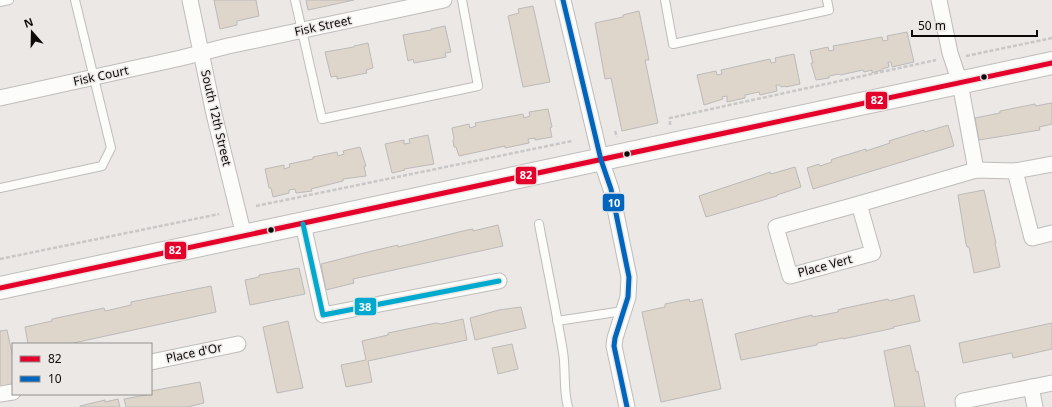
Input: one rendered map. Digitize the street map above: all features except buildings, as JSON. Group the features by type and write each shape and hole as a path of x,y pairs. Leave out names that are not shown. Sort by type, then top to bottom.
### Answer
{"main road":[{"path":"0,288 1052,63"}],"street":[{"name":"South 12th Street","path":"190,0 214,114 244,236"},
{"name":"Fisk Street","path":"201,54 444,0"},
{"path":"563,0 601,160 611,189 629,277 628,297 615,338 614,346 627,407"},
{"path":"939,0 952,57 960,83 976,170"},
{"name":"Fisk Court","path":"0,98 201,54"},
{"name":"Place Vert","path":"859,204 873,253 790,276 776,227 976,170 1015,171 1052,164"},
{"path":"1015,171 1032,238 1052,233"},
{"path":"303,224 322,315 498,281"},
{"name":"Place d'Or","path":"152,362 238,344"},
{"path":"964,407 963,401 1052,383"},
{"path":"1031,387 1035,407"},
{"path":"0,394 12,392"}],"lane":[{"path":"0,2 9,0"},
{"path":"0,188 102,166 111,148 75,0"},
{"path":"295,0 322,119 478,86 462,0"},
{"path":"665,0 673,44 829,10 828,0"},
{"path":"538,224 564,353 567,403 560,407"},
{"path":"557,321 623,311"}],"path":[{"path":"663,126 671,124 670,118 952,57 964,56 1052,38"},
{"path":"615,131 617,138 625,136"},
{"path":"256,206 572,141"},
{"path":"0,259 219,214"}],"transit line":[{"name":"10","path":"563,0 601,160 611,189 629,277 628,297 615,338 614,346 627,407"},
{"name":"82","path":"0,288 1052,63"},
{"name":"38","path":"303,224 323,315 499,281"}]}
